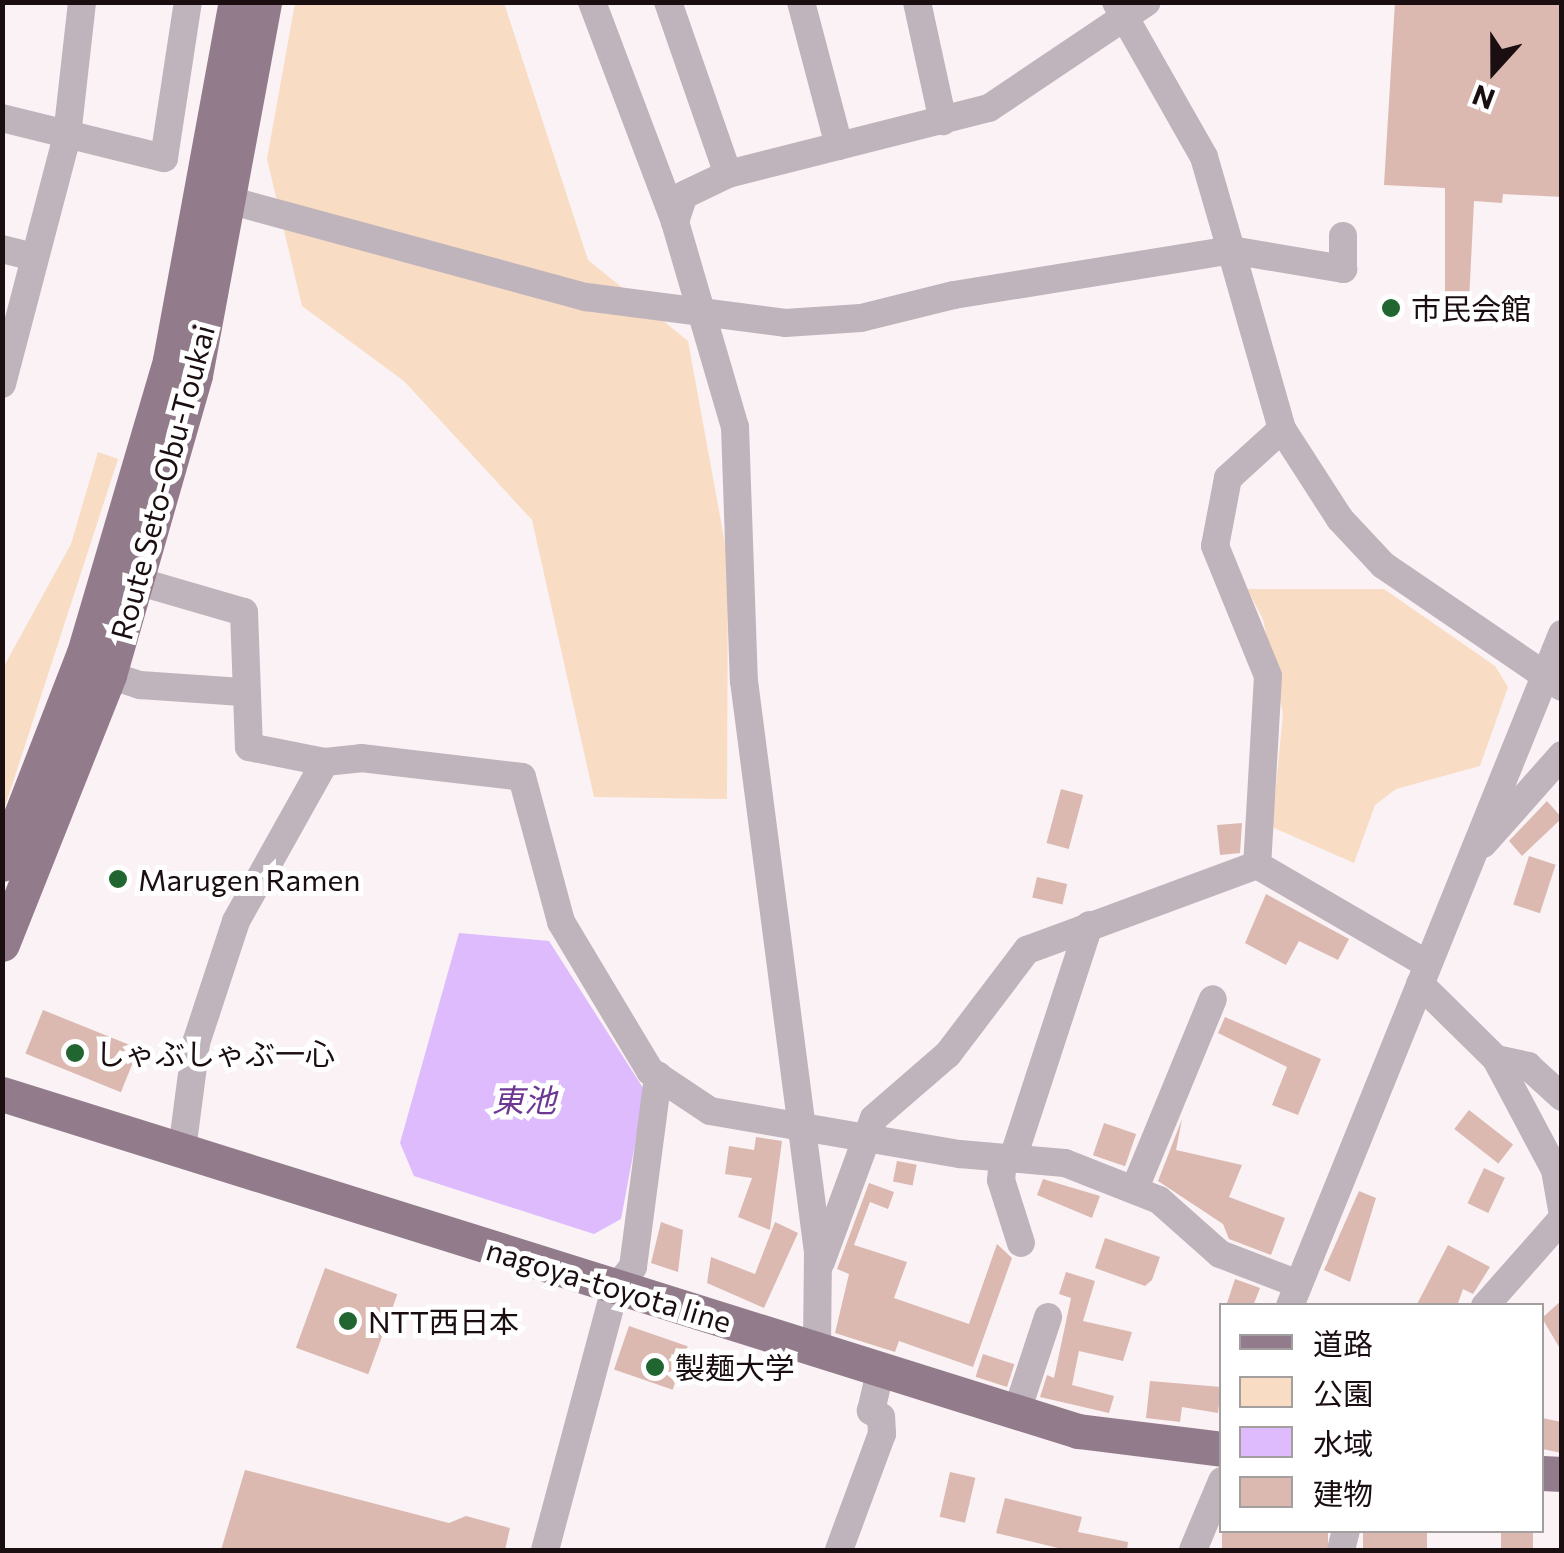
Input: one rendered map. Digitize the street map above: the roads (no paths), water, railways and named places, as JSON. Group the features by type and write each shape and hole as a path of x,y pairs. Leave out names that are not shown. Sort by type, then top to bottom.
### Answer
{"main road":[{"name":"Route Seto-Obu-Toukai","path":"2,864 84,654 170,360 236,2"},
{"name":"Route Seto-Obu-Toukai","path":"2,944 109,674 195,374 232,201 264,2"},
{"name":"nagoya-toyota line","path":"2,1094 1078,1431 1219,1449"}],"street":[{"path":"3,382 66,136 82,2"},
{"path":"2,118 66,136 167,156 188,2"},
{"path":"592,2 675,222 736,426 744,682 819,1269 818,1348"},
{"path":"668,2 728,174"},
{"path":"802,2 838,146"},
{"path":"916,2 943,121"},
{"path":"675,222 684,195 728,174 989,108 1130,8 1204,157 1282,429 1340,518 1383,565 1553,682"},
{"path":"232,201 568,293 705,317 860,318 990,288 1231,250 1343,269 1343,236"},
{"path":"2,250 34,257"},
{"path":"1258,865 1268,676 1215,546 1228,478 1282,429"},
{"path":"137,580 244,612 242,692 249,747 326,762 361,758 522,777 561,922 658,1076 710,1111 1008,1158 1065,1162 1135,1188 1220,1254 1294,1295 1469,861 1553,682 1562,634"},
{"path":"109,674 140,685 242,692"},
{"path":"1469,861 1562,755"},
{"path":"182,1150 196,1043 236,920 326,762"},
{"path":"819,1269 874,1118 948,1054 1027,950 1258,865"},
{"path":"1258,865 1423,974 1496,1059 1558,1166 1562,1209"},
{"path":"1021,1243 1001,1180 1089,925"},
{"path":"1135,1188 1213,999"},
{"path":"1496,1059 1528,1066 1562,1097"},
{"path":"545,1550 615,1289 634,1267 658,1076"},
{"path":"1488,1303 1562,1219"},
{"path":"1017,1411 1048,1317"},
{"path":"839,1550 882,1434 882,1417 872,1412 881,1368"},
{"path":"1193,1550 1219,1487"}],"water":[{"name":"東池","path":"459,933 549,941 645,1091 621,1219 594,1234 414,1176 400,1143"}],"place":[{"name":"市民会館","path":"1391,308"},
{"name":"Marugen Ramen","path":"118,879"},
{"name":"しゃぶしゃぶ一心","path":"75,1053"},
{"name":"NTT西日本","path":"348,1321"},
{"name":"製麺大学","path":"655,1367"}]}
